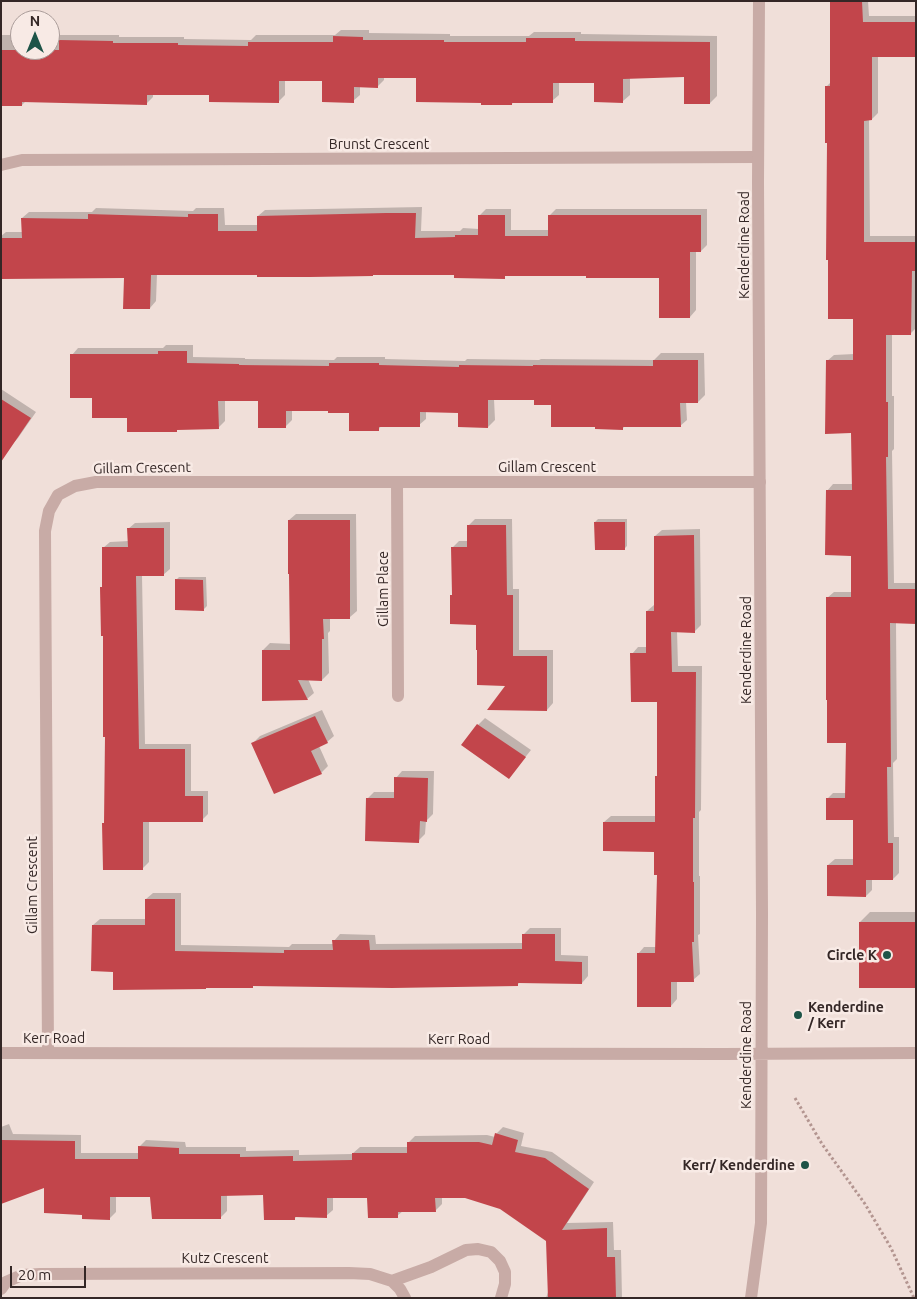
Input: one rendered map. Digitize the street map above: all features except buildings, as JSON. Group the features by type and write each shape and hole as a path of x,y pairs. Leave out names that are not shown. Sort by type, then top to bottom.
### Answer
{"street":[{"name":"Kenderdine Road","path":"751,1298 761,1223 762,894 758,157 759,1"},
{"name":"Brunst Crescent","path":"1,165 22,160 758,157"},
{"name":"Gillam Crescent","path":"48,1053 45,531 49,510 58,495 75,486 96,482 760,482"},
{"name":"Gillam Place","path":"397,482 398,696"},
{"name":"Kerr Road","path":"1,1053 916,1053"},
{"path":"405,1298 392,1281 431,1267 466,1250 478,1249 491,1252 500,1260 505,1272 506,1284 501,1298"},
{"name":"Kutz Crescent","path":"1,1289 6,1282 22,1275 40,1274 349,1273 370,1274 392,1281"}],"path":[{"path":"795,1098 822,1144 865,1204 890,1248 914,1298"}],"place":[{"name":"Circle K","path":"887,955"},
{"name":"Kenderdine / Kerr","path":"798,1015"},
{"name":"Kerr/ Kenderdine","path":"805,1165"}]}
